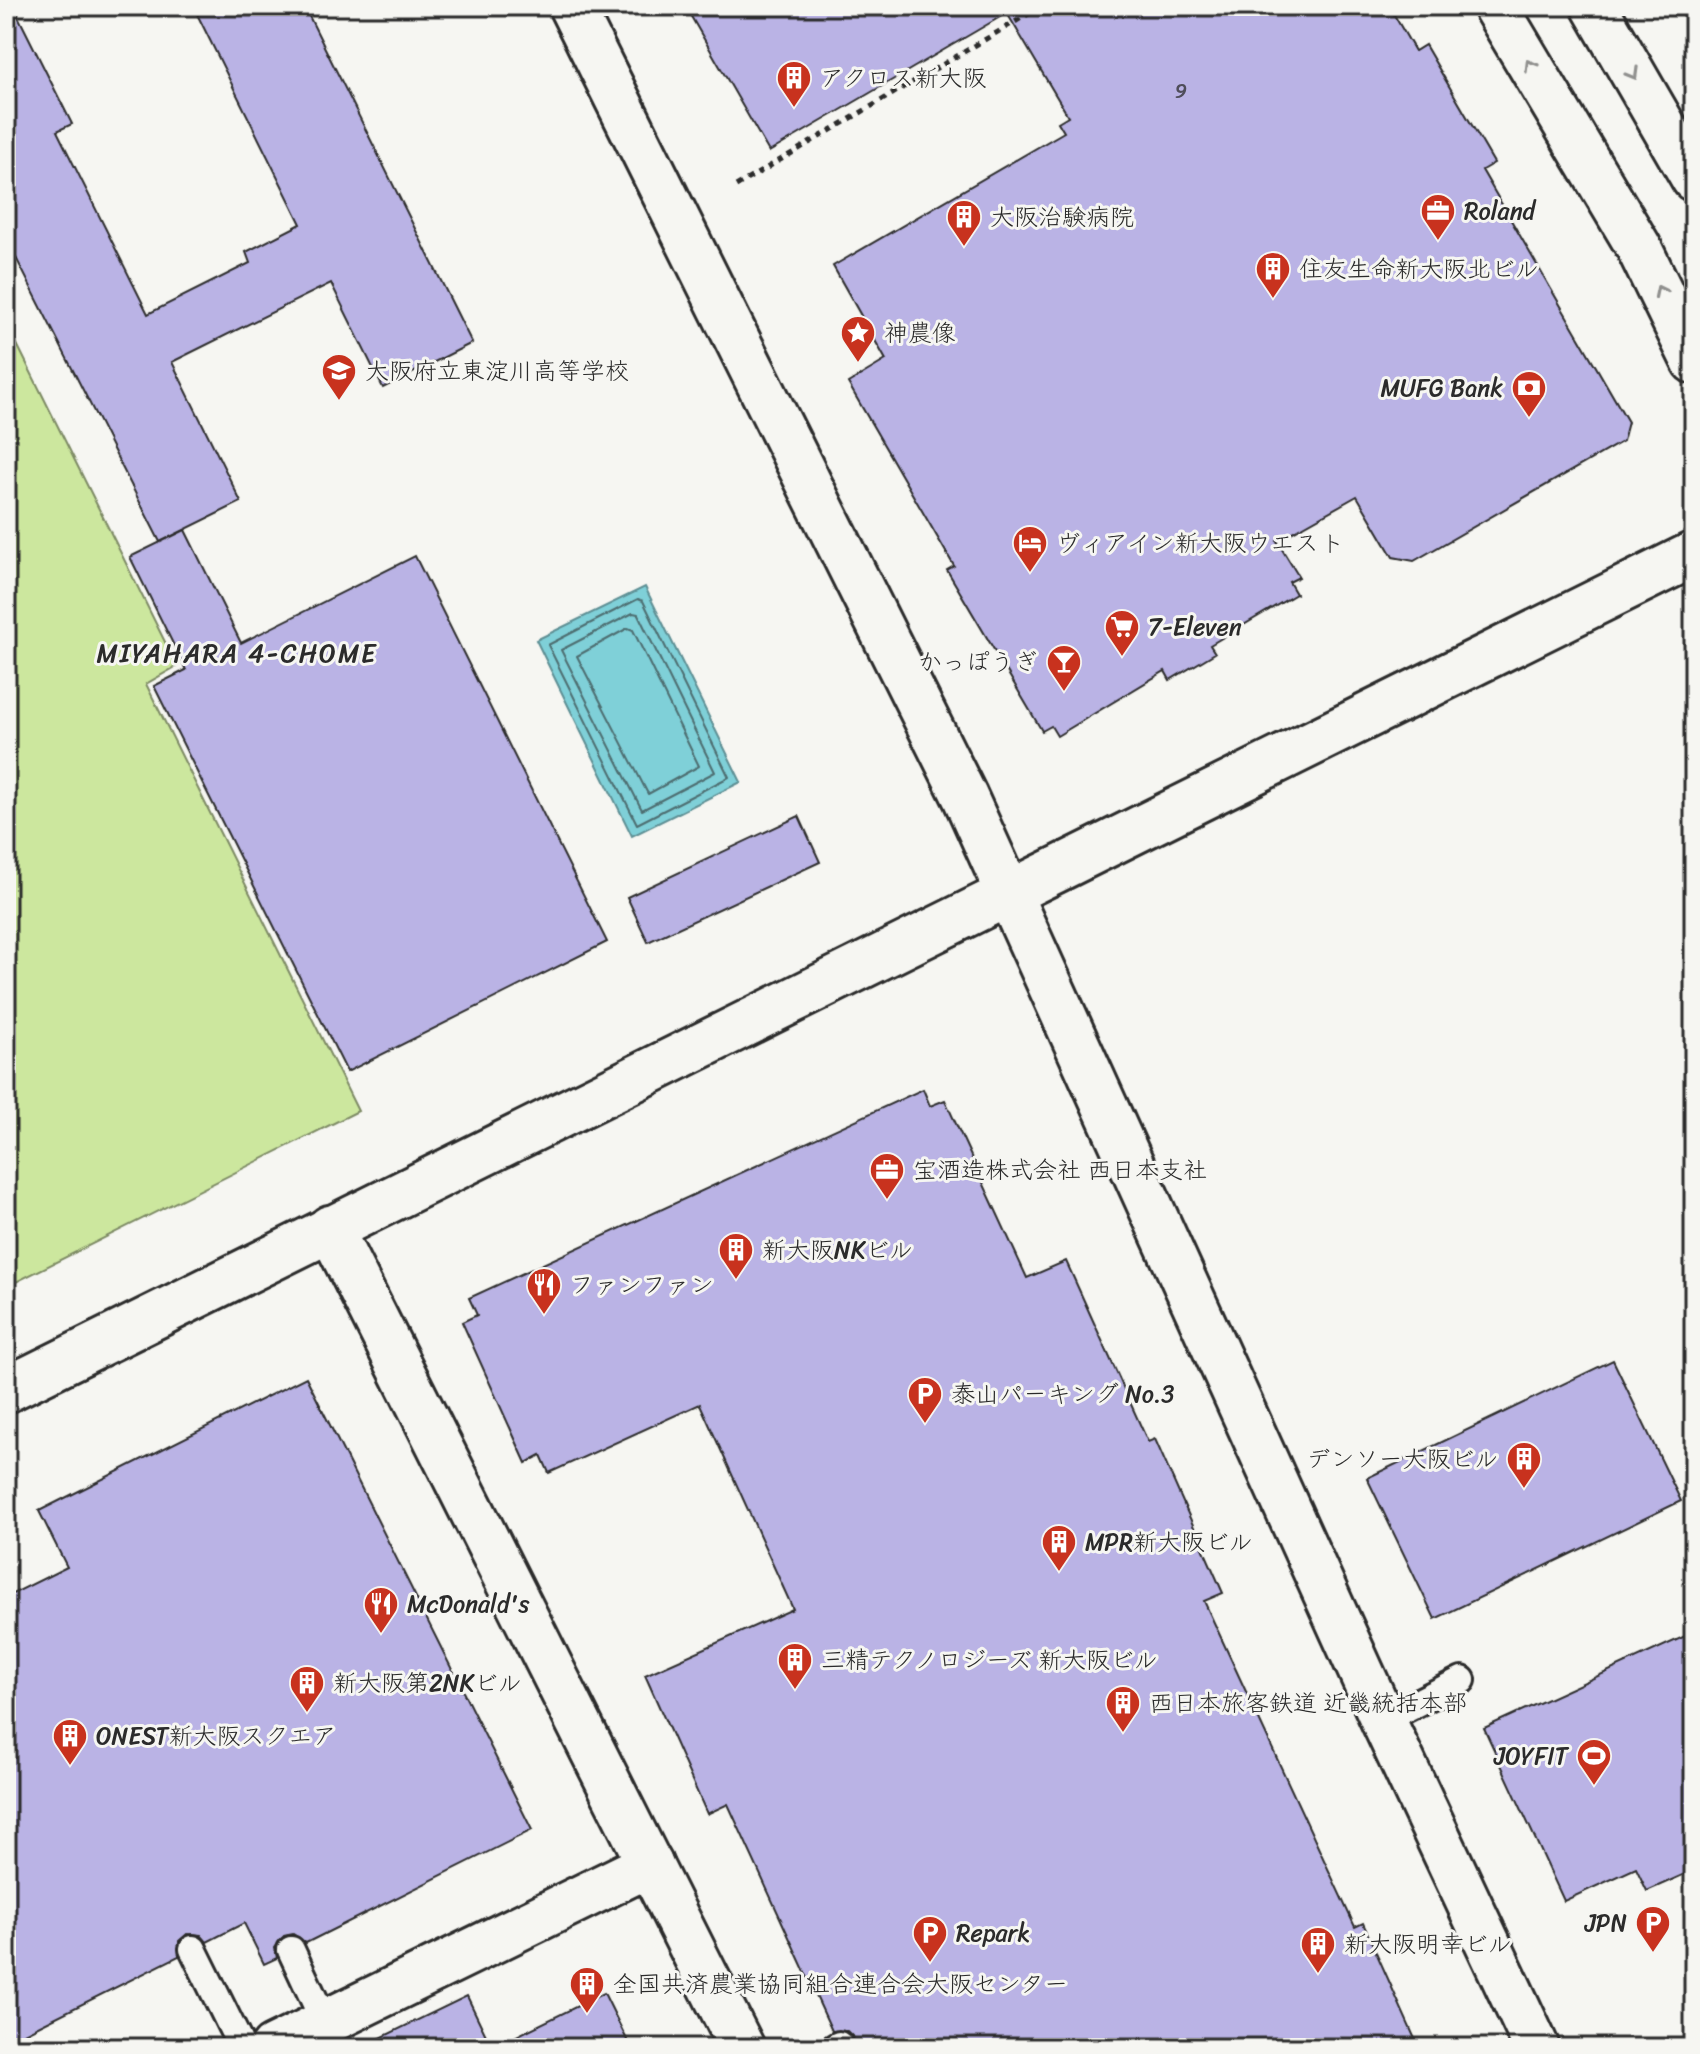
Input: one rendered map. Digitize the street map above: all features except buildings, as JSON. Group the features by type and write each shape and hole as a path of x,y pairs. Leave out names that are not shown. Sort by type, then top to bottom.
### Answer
{"street":[{"path":"571,6 1010,893 1383,1720 1537,2048"},
{"path":"1495,6 1638,246 1694,361"},
{"path":"1594,6 1694,179"},
{"path":"6,1390 1694,554"},
{"path":"330,1228 742,2048"},
{"path":"273,2048 650,1864"}],"lane":[{"path":"1383,1720 1462,1680"},
{"path":"193,1949 242,2048"},
{"path":"291,1950 325,2023"}],"path":[{"path":"736,186 1042,6"}],"green space":[{"path":"6,322 177,666 146,684 358,1111 6,1287"}],"water":[{"path":"645,587 741,782 632,836 536,640"}],"place":[{"name":"アクロス新大阪","path":"794,109"},
{"name":"Roland","path":"1438,242"},
{"name":"大阪治験病院","path":"964,248"},
{"name":"住友生命新大阪北ビル","path":"1273,300"},
{"name":"神農像","path":"858,364"},
{"name":"大阪府立東淀川高等学校","path":"339,402"},
{"name":"MUFG Bank","path":"1529,419"},
{"name":"ヴィアイン新大阪ウエスト","path":"1030,574"},
{"name":"7-Eleven","path":"1122,658"},
{"name":"かっぽうぎ","path":"1064,693"},
{"name":"宝酒造株式会社 西日本支社","path":"887,1201"},
{"name":"新大阪NKビル","path":"736,1281"},
{"name":"ファンファン","path":"544,1316"},
{"name":"泰山パ－キング No.3","path":"925,1425"},
{"name":"デンソー大阪ビル","path":"1524,1490"},
{"name":"MPR新大阪ビル","path":"1059,1573"},
{"name":"McDonald's","path":"381,1635"},
{"name":"三精テクノロジーズ 新大阪ビル","path":"795,1691"},
{"name":"新大阪第2NKビル","path":"307,1714"},
{"name":"西日本旅客鉄道 近畿統括本部","path":"1123,1734"},
{"name":"ONEST新大阪スクエア","path":"70,1767"},
{"name":"JOYFIT","path":"1594,1787"},
{"name":"JPN","path":"1653,1954"},
{"name":"Repark","path":"930,1964"},
{"name":"新大阪明幸ビル","path":"1318,1975"},
{"name":"全国共済農業協同組合連合会大阪センター","path":"587,2015"}],"district":[{"name":"MIYAHARA 4-CHOME","path":"237,653"}]}
